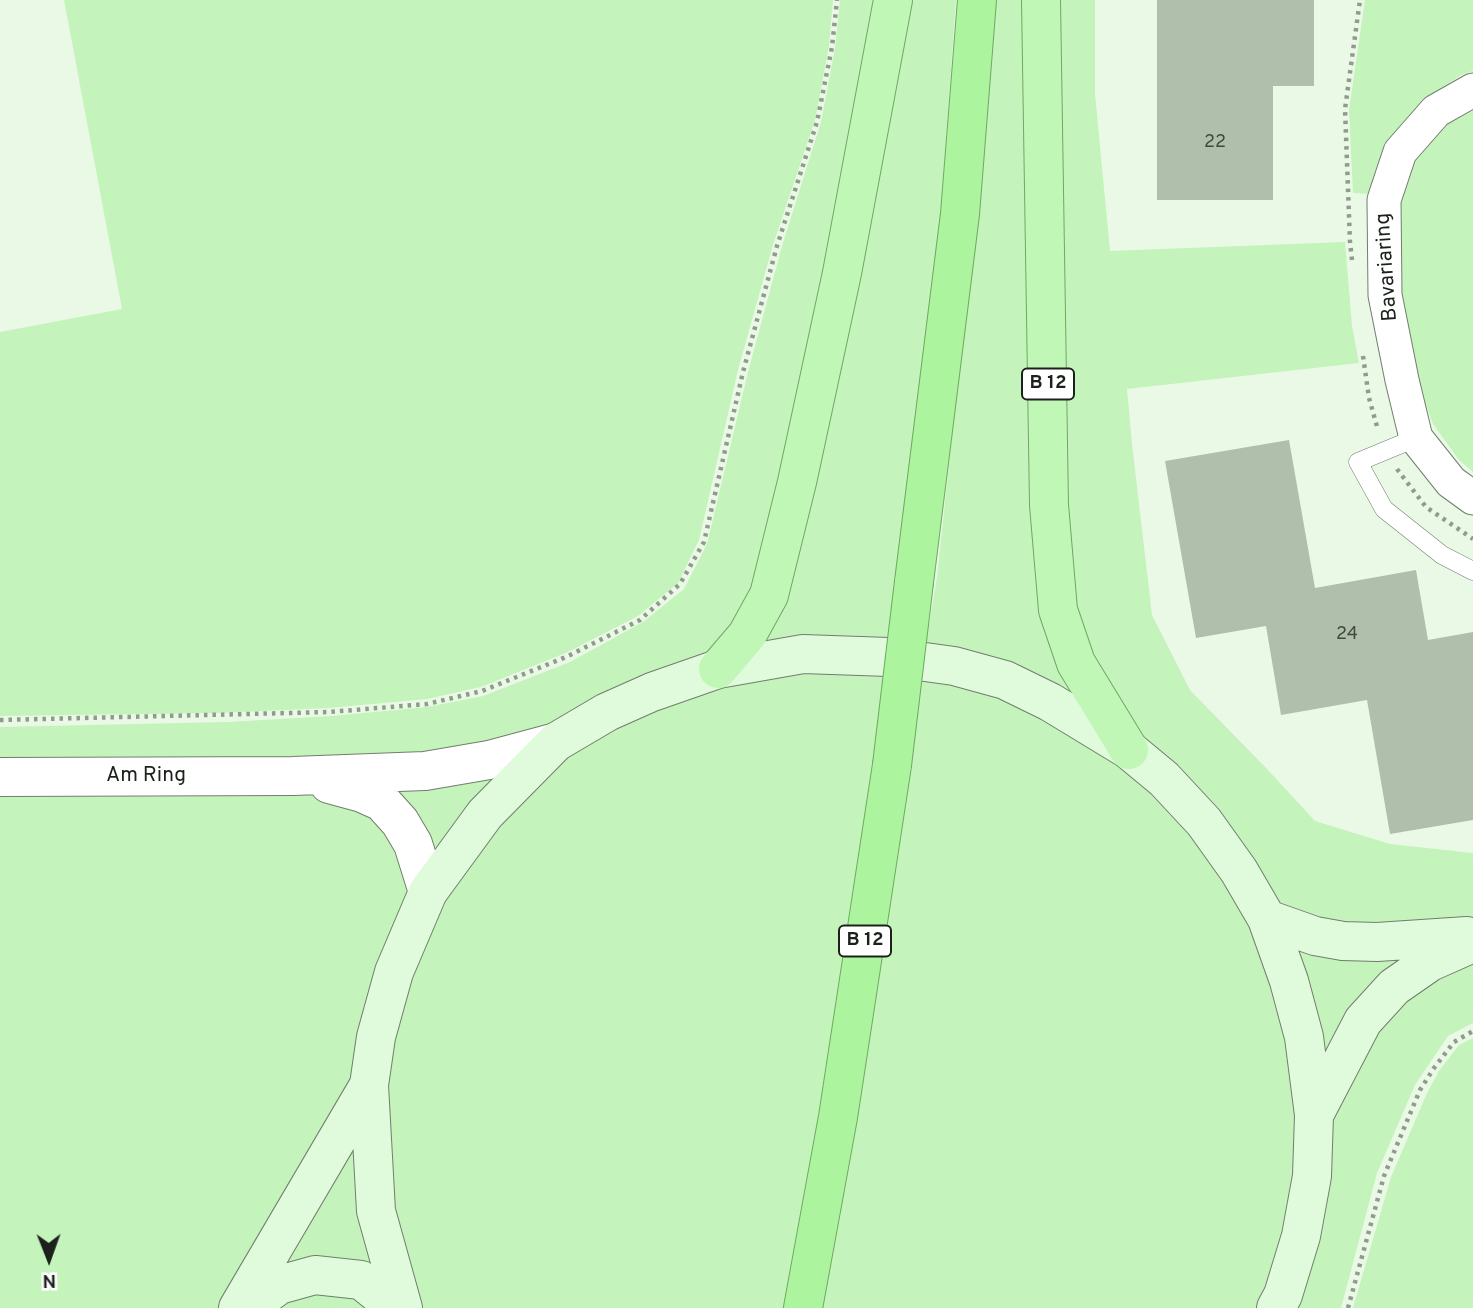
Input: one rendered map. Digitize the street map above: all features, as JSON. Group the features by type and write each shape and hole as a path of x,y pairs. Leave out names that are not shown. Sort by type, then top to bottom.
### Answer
{"highway":[{"name":"B 12","path":"803,1308 838,1117 892,765 960,214 977,0"}],"main road":[{"path":"718,669 747,635 769,595 797,482 842,273 893,0"},
{"name":"B 12","path":"1041,0 1049,505 1058,610 1076,663 1129,750"},
{"path":"403,1308 376,1211 369,1085 376,1037 394,972 428,892 485,814 556,742 607,712 652,692 718,669 803,654 890,657 954,666 1005,680 1050,702 1129,750 1164,779 1205,822 1239,871 1267,919 1289,981 1304,1037 1314,1115 1312,1176 1301,1236 1276,1308"},
{"path":"1267,919 1315,936 1343,941 1377,942 1473,936"},
{"path":"1314,1115 1363,1021 1394,987 1430,962 1473,943"},
{"path":"238,1308 369,1085"},
{"path":"248,1308 279,1285 315,1275 361,1280 396,1308"}],"street":[{"name":"Bavariaring","path":"1473,90 1436,111 1400,152 1384,200 1385,295 1416,438 1451,482 1473,498"},
{"name":"Am Ring","path":"0,776 293,776 425,771 489,760 556,742"},
{"name":"Am Ring","path":"293,776 362,793 383,803 400,822 413,844 428,892"}],"lane":[{"path":"1416,438 1358,462 1384,509 1442,555 1473,570"}],"path":[{"path":"0,720 329,712 427,704 482,691 566,657 640,620 680,584 704,542 743,372 777,246 817,122 832,47 837,0"},
{"path":"1349,1308 1384,1176 1420,1090 1454,1042 1473,1031"}],"green space":[{"path":"64,0 833,0 829,46 815,120 773,245 738,370 699,540 678,583 638,616 568,652 481,687 427,699 329,708 216,713 0,716 0,332 122,309"},
{"path":"840,0 883,0 758,593 712,659 549,732 486,751 0,767 0,727 227,722 332,716 427,707 483,696 570,662 643,622 684,589 707,544 748,372 782,246 821,122 835,48"},
{"path":"902,0 956,0 938,250 892,643 749,652"},
{"path":"991,0 1026,0 1038,504 1094,714 925,648 937,577 975,220"},
{"path":"1058,0 1095,0 1095,94 1110,251 1345,242 1352,326 1359,363 1127,389 1152,615 1190,690 1315,821 1390,844 1473,853 1473,924 1343,930 1279,907 1117,706 1071,607 1064,507"},
{"path":"1365,0 1473,0 1473,71 1461,75 1426,98 1386,143 1370,194 1353,193 1349,110"},
{"path":"1473,104 1473,472 1459,460 1433,424 1413,372 1398,287 1399,199 1413,157 1443,122"},
{"path":"802,666 887,669 791,1308 421,1308 390,1208 384,1094 408,976 440,900 497,824 568,751 657,703"},
{"path":"919,676 999,694 1120,762 1193,832 1250,921 1291,1040 1298,1175 1262,1308 818,1308"},
{"path":"521,760 429,869 348,781"},
{"path":"291,784 379,810 417,888 355,1091 227,1308 0,1308 0,785"},
{"path":"1291,940 1430,947 1323,1069"},
{"path":"1473,958 1473,1023 1448,1036 1415,1085 1377,1173 1341,1308 1295,1308 1330,1114 1401,994"},
{"path":"1473,1038 1473,1308 1353,1308 1391,1177 1427,1093 1439,1071 1459,1045"},
{"path":"360,1120 384,1283 266,1282"},
{"path":"357,1292 374,1308 269,1308 284,1296"}],"building":[{"path":"1157,0 1314,0 1314,86 1273,86 1273,200 1157,200"},
{"path":"1289,440 1315,588 1416,570 1428,640 1473,632 1473,820 1390,834 1367,700 1281,715 1266,626 1196,638 1165,461"}]}
